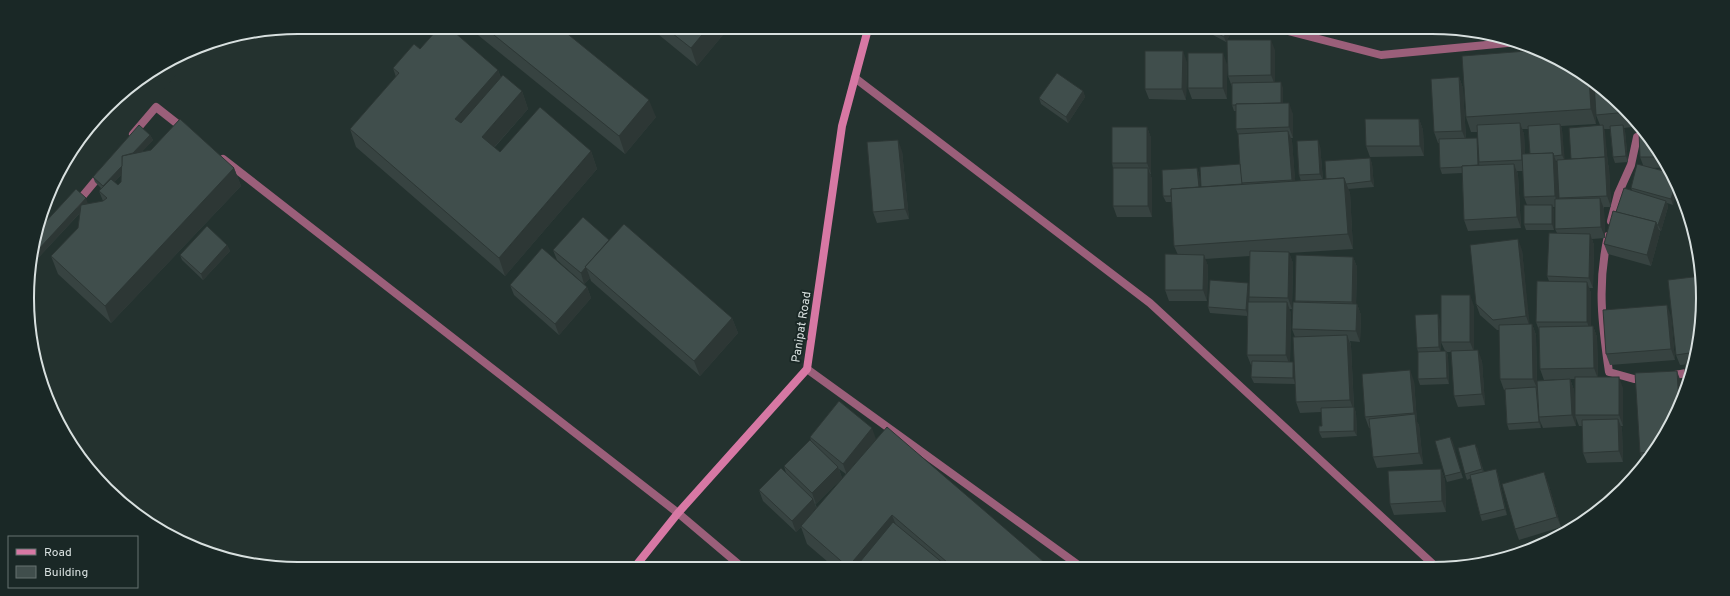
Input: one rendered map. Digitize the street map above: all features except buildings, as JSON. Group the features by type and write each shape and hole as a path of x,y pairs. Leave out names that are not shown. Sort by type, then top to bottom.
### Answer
{"street":[{"name":"Panipat Road","path":"639,562 678,513 807,369 842,126 867,34"},
{"path":"1300,34 1382,55 1502,44"},
{"path":"855,78 1150,303 1431,562"},
{"path":"126,144 156,107 194,136"},
{"path":"1641,137 1637,137 1631,165 1618,194 1603,259 1600,296 1609,372 1634,379 1685,373"},
{"path":"219,156 678,513 736,562"},
{"path":"70,211 106,168"},
{"path":"38,250 45,242"},
{"path":"807,369 1073,562"}],"pier":[{"path":"191,56 42,235 48,213 61,181 78,151 89,137 111,111 137,89 166,69"}]}
